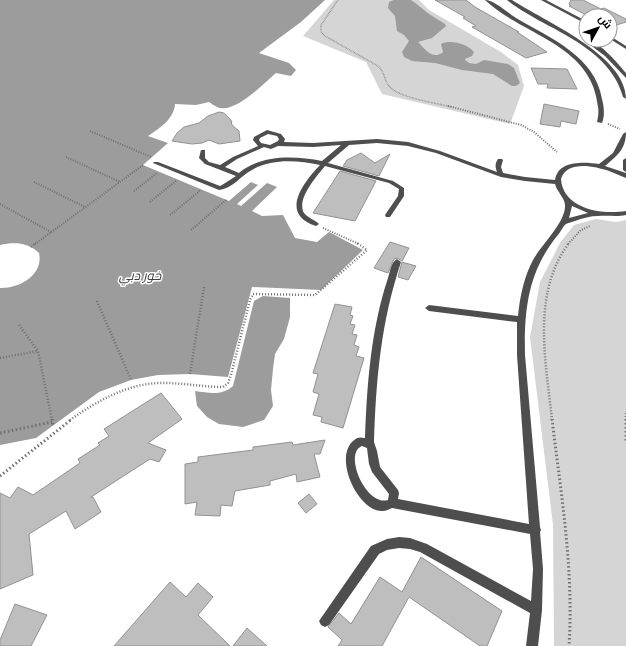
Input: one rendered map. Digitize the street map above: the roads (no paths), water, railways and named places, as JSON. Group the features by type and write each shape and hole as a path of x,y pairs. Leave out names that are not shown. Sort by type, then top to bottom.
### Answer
{"lane":[{"path":"487,0 515,19 567,50 580,63 591,76 598,91 601,106 600,122"},
{"path":"509,0 523,10 572,36 591,50 606,64 619,80 626,96"},
{"path":"516,0 530,10 578,34"},
{"path":"543,0 578,19"},
{"path":"572,36 578,35"},
{"path":"598,48 607,54 626,76"},
{"path":"262,146 256,140 259,135 267,132 275,133 281,137 282,139 278,144"},
{"path":"601,166 616,154 626,134"},
{"path":"220,168 236,158 262,146 278,144 313,145 377,142 408,144 438,152 479,169 501,175 558,182"},
{"path":"316,224 303,215 299,210 300,196 322,164 347,143"},
{"path":"203,151 202,158 204,161 240,175"},
{"path":"156,163 219,188 228,186 240,175 257,165 277,160 300,159 391,182 399,186 402,189 401,196 388,215"},
{"path":"500,160 498,168 501,175"},
{"path":"626,160 626,170"},
{"path":"603,214 584,209 568,199 562,194 558,177 567,168 582,164 601,166 626,176"},
{"path":"532,646 536,610 538,568 521,355 521,319 525,294 534,267 550,239 565,222 569,211 568,199"},
{"path":"565,222 582,216 626,213"},
{"path":"392,503 394,493 376,471 373,451 369,443 372,371 376,340 387,292 397,262"},
{"path":"429,308 521,319"},
{"path":"369,443 360,441 353,446 350,460 354,479 367,497 376,504 384,506 392,503 536,530"},
{"path":"325,621 375,550 386,544 398,541 411,543 423,548 536,610"}],"water":[{"name":"خور دبي","path":"0,0 325,0 301,22 259,53 289,63 296,70 291,76 276,73 256,91 232,107 217,107 209,102 196,105 175,104 169,119 148,136 168,143 143,165 229,201 251,182 258,185 237,204 241,206 267,183 277,187 252,211 262,216 283,215 295,238 317,242 329,232 363,250 321,290 252,287 228,377 190,374 158,375 131,380 99,392 36,438 0,445 0,288 15,286 28,279 38,268 40,261 39,253 35,249 26,245 10,243 0,245"},
{"path":"394,0 411,0 445,24 446,26 432,38 418,42 429,53 436,55 443,52 441,44 449,42 459,43 468,47 474,52 472,56 465,59 469,63 476,64 484,60 508,64 514,68 520,83 516,86 512,86 493,74 462,70 435,63 412,61 404,57 402,52 409,41 404,35 397,31 395,16 388,8 389,2"},
{"path":"263,296 290,298 290,317 284,339 275,354 271,390 273,406 264,420 243,427 219,424 207,417 197,406 195,391 220,393 233,386 254,301"}]}
